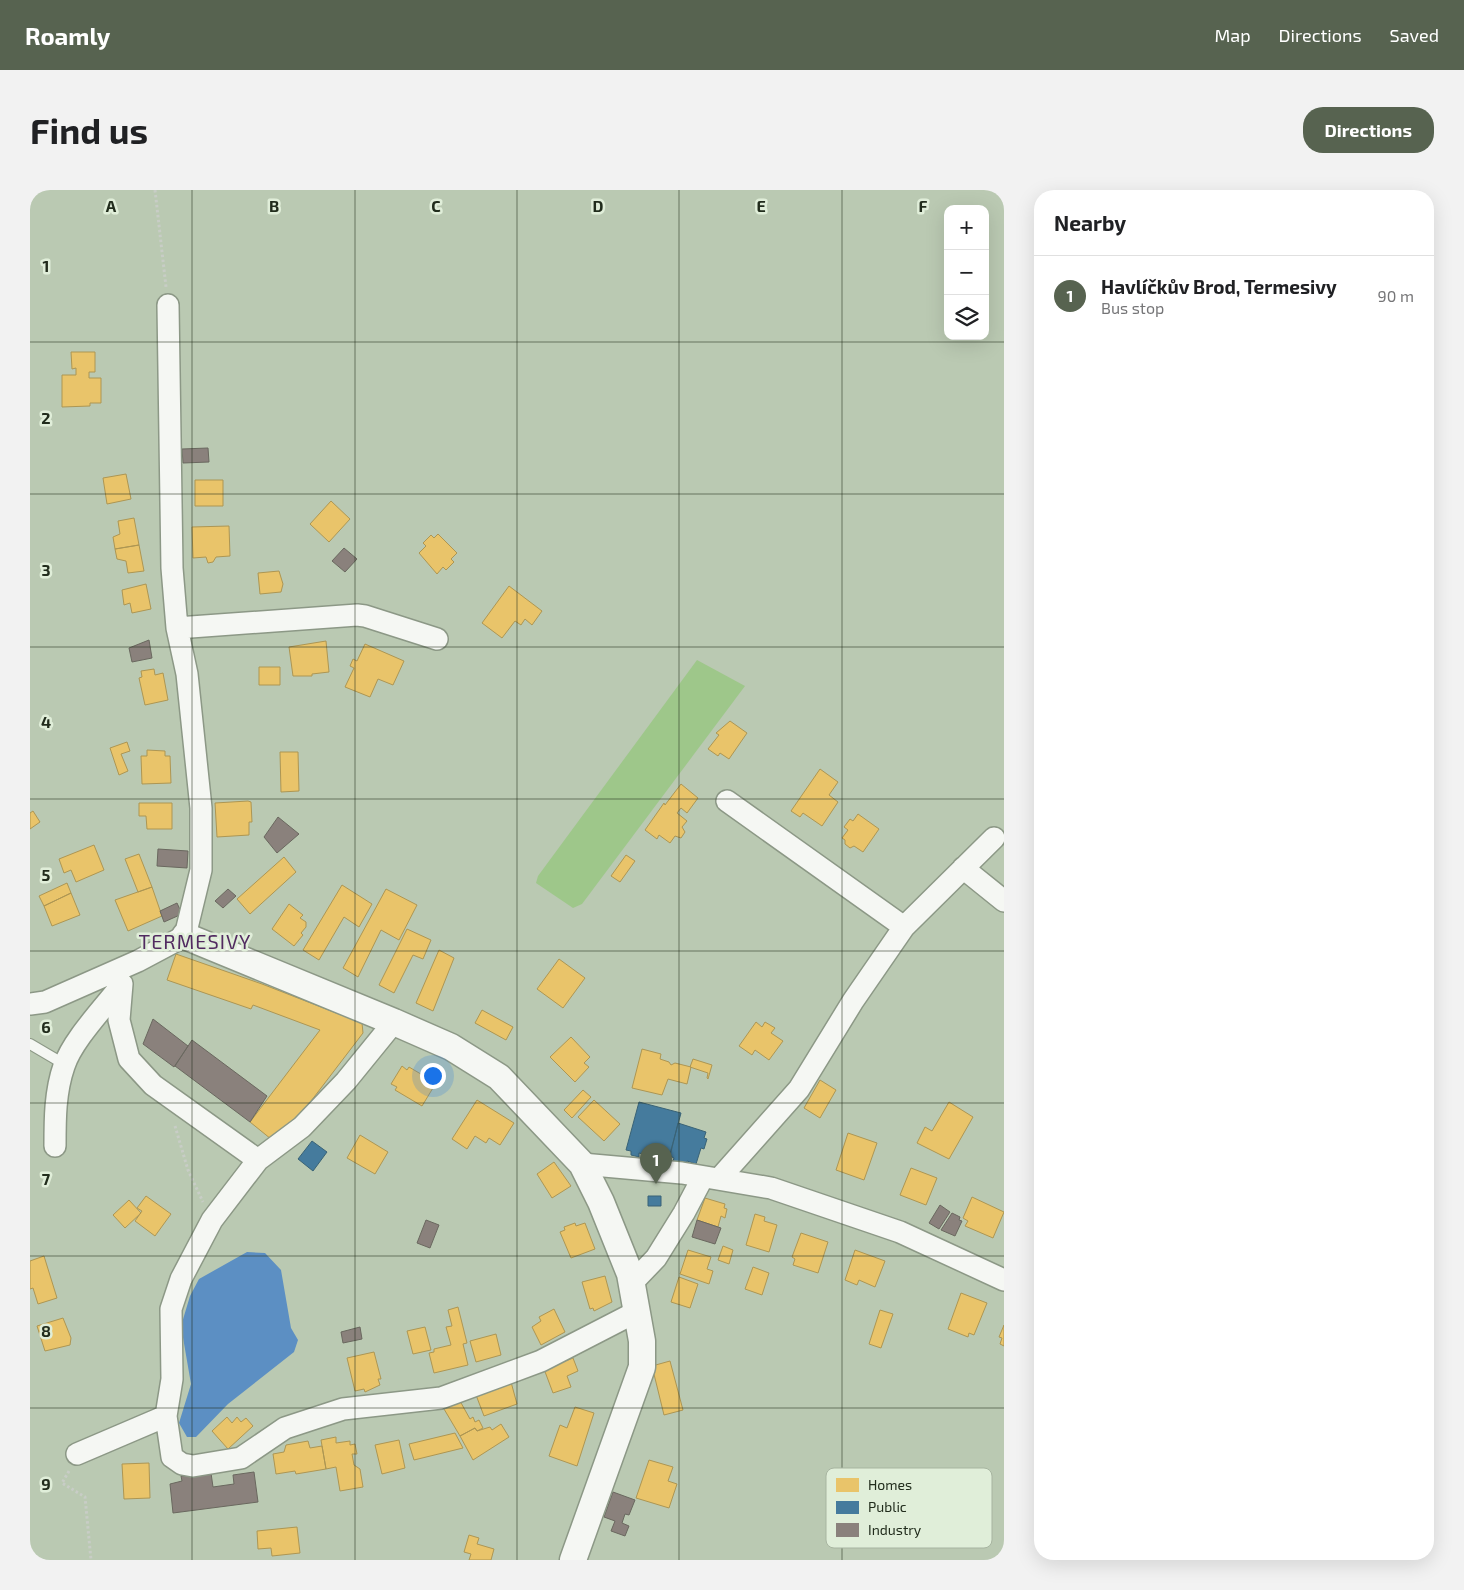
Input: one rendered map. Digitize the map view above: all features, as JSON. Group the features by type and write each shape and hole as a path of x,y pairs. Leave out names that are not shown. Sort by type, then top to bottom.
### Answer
{"street":[{"path":"30,1004 45,1002 138,961 186,936 201,870 201,808 187,674 177,628 172,568 168,306"},
{"path":"177,628 365,616 436,639"},
{"path":"727,801 904,927"},
{"path":"632,1283 656,1258 684,1213 711,1178 799,1089 853,1001 904,927 994,838"},
{"path":"963,868 1004,901"},
{"path":"186,936 394,1022 451,1048 498,1077 582,1164 602,1202 632,1283 642,1341 642,1367 573,1560"},
{"path":"55,1146 56,1102 64,1064 76,1043 138,961"},
{"path":"122,984 119,1020 129,1059 153,1085 258,1160"},
{"path":"394,1022 346,1081 302,1128 258,1160 212,1220 181,1279 171,1309 172,1379 166,1416 172,1457 182,1464 194,1466 241,1458 285,1428 343,1409 441,1398 541,1361 638,1311"},
{"path":"582,1164 711,1178 771,1188 900,1232 1004,1280"},
{"path":"77,1454 166,1416"}],"lane":[{"path":"30,1044 64,1064"}],"path":[{"path":"155,190 168,306"},
{"path":"174,1100 173,1120 188,1170 212,1220"},
{"path":"62,1483 85,1497 91,1560"}],"green space":[{"path":"697,660 745,686 582,904 573,908 536,883 538,876"}],"water":[{"path":"247,1252 265,1253 281,1270 291,1328 298,1340 294,1352 228,1404 196,1437 187,1437 179,1423 191,1384 181,1326 190,1296 199,1279"}],"building: Homes":[{"path":"71,352 95,352 95,372 89,372 89,378 101,378 101,403 90,403 90,406 62,407 62,375 76,375 76,368 72,369"},
{"path":"126,474 131,499 107,504 103,478"},
{"path":"195,480 223,480 223,506 195,506"},
{"path":"331,501 350,519 329,542 310,524"},
{"path":"134,518 139,545 115,549 113,537 120,534 118,521"},
{"path":"229,526 230,556 216,557 213,562 208,563 206,557 193,558 192,527"},
{"path":"438,534 457,553 451,559 454,562 446,570 443,567 437,574 419,553 426,546 423,543 431,535 434,538"},
{"path":"139,545 144,571 128,573 126,561 117,559 115,549"},
{"path":"279,571 283,584 281,592 260,594 258,573"},
{"path":"146,584 151,609 132,613 130,603 124,605 122,590"},
{"path":"509,586 542,611 532,625 525,619 521,625 515,621 502,638 482,623"},
{"path":"326,641 329,672 312,674 312,676 293,676 289,647"},
{"path":"365,644 404,661 393,685 378,679 370,697 345,687 354,668 350,666 353,659 357,661"},
{"path":"259,667 280,667 280,685 259,685"},
{"path":"154,669 155,675 163,673 168,700 145,705 139,678 142,677 141,671"},
{"path":"730,721 747,733 729,759 720,753 718,756 708,749 719,735 716,733"},
{"path":"127,742 130,751 121,754 128,771 119,775 110,748"},
{"path":"147,750 165,751 165,756 170,756 171,783 142,784 141,756 147,756"},
{"path":"280,752 298,752 299,791 281,792"},
{"path":"820,769 838,782 829,795 838,802 822,826 803,813 800,817 791,811"},
{"path":"681,784 698,798 687,813 681,808 677,813 687,821 682,827 685,832 681,838 675,836 670,843 659,835 657,839 645,830 664,803 665,805"},
{"path":"251,802 252,822 249,822 249,835 217,837 215,803"},
{"path":"139,803 172,803 172,829 147,829 146,816 139,816"},
{"path":"33,811 40,822 30,829 30,813"},
{"path":"858,814 879,829 863,852 854,846 850,848 842,838 848,830 844,827 850,819 853,821"},
{"path":"94,845 104,870 76,882 71,870 64,873 59,859"},
{"path":"139,854 152,887 138,892 125,859"},
{"path":"626,855 635,861 620,882 611,876"},
{"path":"284,857 296,872 250,914 237,899"},
{"path":"67,883 71,893 44,906 39,896"},
{"path":"342,885 372,904 359,927 344,917 319,960 303,950"},
{"path":"152,887 162,916 128,931 115,900"},
{"path":"386,889 417,905 399,940 381,930 358,977 343,968"},
{"path":"71,893 80,915 52,926 44,906"},
{"path":"289,904 303,915 300,918 306,922 306,927 301,933 303,935 294,946 272,929"},
{"path":"407,929 431,940 423,959 413,955 394,993 379,985"},
{"path":"439,950 454,958 433,1011 416,1003"},
{"path":"176,954 262,984 362,1023 363,1033 295,1122 271,1139 250,1122 320,1030 253,1005 251,1009 167,980"},
{"path":"559,959 585,978 563,1008 537,989"},
{"path":"482,1010 513,1027 506,1040 475,1023"},
{"path":"756,1022 762,1027 765,1022 775,1028 771,1033 783,1041 769,1060 755,1050 752,1055 739,1046"},
{"path":"571,1037 590,1057 584,1063 589,1067 575,1082 550,1057"},
{"path":"642,1049 661,1054 660,1059 669,1062 671,1065 675,1063 691,1067 687,1084 668,1079 662,1095 632,1088"},
{"path":"693,1059 712,1065 708,1079 708,1073 690,1067"},
{"path":"402,1066 407,1070 409,1067 436,1083 422,1106 395,1090 397,1087 391,1084"},
{"path":"820,1080 836,1090 820,1118 804,1108"},
{"path":"583,1090 591,1097 572,1118 564,1110"},
{"path":"477,1100 514,1123 500,1145 489,1138 486,1143 475,1136 467,1149 452,1139"},
{"path":"594,1100 620,1124 604,1141 578,1117"},
{"path":"949,1102 973,1117 949,1159 917,1143 925,1127 932,1131"},
{"path":"848,1133 877,1143 864,1180 836,1170"},
{"path":"360,1135 388,1152 375,1174 347,1158"},
{"path":"554,1162 571,1186 552,1198 537,1174"},
{"path":"911,1168 937,1178 926,1205 900,1195"},
{"path":"146,1196 171,1214 155,1236 135,1221 142,1211 137,1208"},
{"path":"972,1197 1004,1212 993,1238 965,1226 968,1221 963,1218"},
{"path":"705,1198 725,1204 724,1208 727,1209 725,1218 721,1216 718,1227 697,1220"},
{"path":"129,1200 141,1213 125,1228 113,1215"},
{"path":"755,1214 765,1217 764,1221 777,1225 769,1252 746,1245"},
{"path":"575,1223 576,1226 585,1223 595,1249 571,1258 560,1232 565,1230 564,1227"},
{"path":"801,1233 828,1242 818,1273 793,1265 795,1259 792,1257"},
{"path":"723,1246 733,1250 729,1264 718,1260"},
{"path":"688,1250 711,1257 707,1269 713,1271 709,1284 680,1274"},
{"path":"855,1250 885,1261 875,1287 859,1280 857,1285 845,1280"},
{"path":"44,1256 57,1298 38,1304 33,1288 30,1289 30,1261"},
{"path":"753,1267 769,1273 762,1295 745,1289"},
{"path":"605,1276 612,1302 594,1311 593,1308 590,1309 582,1282"},
{"path":"679,1277 698,1284 690,1308 671,1302"},
{"path":"961,1293 987,1303 974,1335 969,1333 968,1337 948,1329"},
{"path":"458,1307 467,1343 463,1344 468,1365 434,1373 429,1353 434,1352 434,1349 451,1345 446,1327 452,1326 448,1310"},
{"path":"554,1309 565,1332 541,1345 532,1327 541,1321 539,1317"},
{"path":"880,1310 893,1314 881,1348 869,1344"},
{"path":"63,1318 71,1338 70,1345 45,1351 37,1326"},
{"path":"1004,1325 1004,1346 1000,1344 1002,1338 999,1337"},
{"path":"425,1327 431,1350 413,1354 407,1331"},
{"path":"496,1334 501,1355 476,1362 470,1341"},
{"path":"374,1352 381,1379 378,1379 380,1385 365,1392 364,1389 355,1391 347,1358"},
{"path":"573,1358 578,1371 567,1376 571,1387 553,1393 544,1369"},
{"path":"670,1361 683,1410 664,1415 652,1366"},
{"path":"511,1382 517,1404 484,1416 476,1395"},
{"path":"460,1401 470,1419 473,1417 475,1422 479,1420 483,1428 477,1431 475,1428 460,1436 444,1409"},
{"path":"575,1407 594,1413 577,1466 549,1456 560,1425 567,1428"},
{"path":"227,1417 232,1423 237,1417 241,1422 246,1418 253,1426 228,1449 212,1431"},
{"path":"501,1424 509,1437 473,1460 460,1436 475,1428 477,1431 490,1427 492,1430"},
{"path":"455,1433 463,1448 414,1460 409,1444"},
{"path":"336,1437 336,1443 350,1441 350,1445 355,1444 357,1454 352,1454 354,1465 360,1469 363,1487 340,1491 336,1467 326,1469 321,1440"},
{"path":"399,1440 405,1468 382,1474 375,1445"},
{"path":"308,1441 310,1448 322,1446 326,1469 296,1474 295,1471 276,1474 273,1454 284,1452 286,1445"},
{"path":"649,1460 673,1467 668,1481 677,1484 669,1508 636,1498"},
{"path":"149,1463 150,1498 124,1499 122,1464"},
{"path":"297,1527 300,1553 272,1556 271,1548 258,1549 257,1531"},
{"path":"469,1535 479,1538 477,1544 494,1549 491,1560 469,1560 471,1554 464,1552"}],"building: Public":[{"path":"639,1102 681,1113 668,1161 639,1153 639,1157 631,1155 631,1151 626,1150"},
{"path":"678,1123 706,1132 704,1138 707,1139 704,1149 701,1148 696,1164 687,1161 686,1165 673,1161 674,1158 670,1156"},
{"path":"312,1141 327,1152 313,1171 298,1159"},
{"path":"648,1196 661,1196 661,1206 648,1206"}],"building: Industry":[{"path":"208,448 209,462 183,463 182,449"},
{"path":"344,548 357,559 345,572 332,561"},
{"path":"149,640 152,658 132,662 129,648"},
{"path":"278,817 299,834 277,853 264,837"},
{"path":"158,849 188,851 187,868 157,866"},
{"path":"228,889 236,896 223,908 215,901"},
{"path":"177,903 182,914 164,922 160,911"},
{"path":"153,1019 188,1046 174,1067 143,1044"},
{"path":"192,1040 267,1096 250,1122 175,1066"},
{"path":"940,1205 950,1212 939,1229 929,1223"},
{"path":"952,1213 960,1217 959,1220 962,1221 955,1236 941,1230"},
{"path":"426,1220 439,1225 430,1248 417,1243"},
{"path":"697,1220 721,1228 715,1244 692,1237"},
{"path":"360,1327 362,1339 343,1343 341,1332"},
{"path":"254,1472 258,1502 173,1513 170,1484 182,1481 181,1476 211,1473 213,1487 234,1484 233,1475"},
{"path":"613,1492 635,1500 629,1515 625,1514 622,1523 629,1526 625,1536 611,1531 615,1521 604,1517"}],"place":[{"name":"Havlíčkův Brod, Termesivy","path":"656,1184"}],"district":[{"name":"TERMESIVY","path":"195,941"}]}
